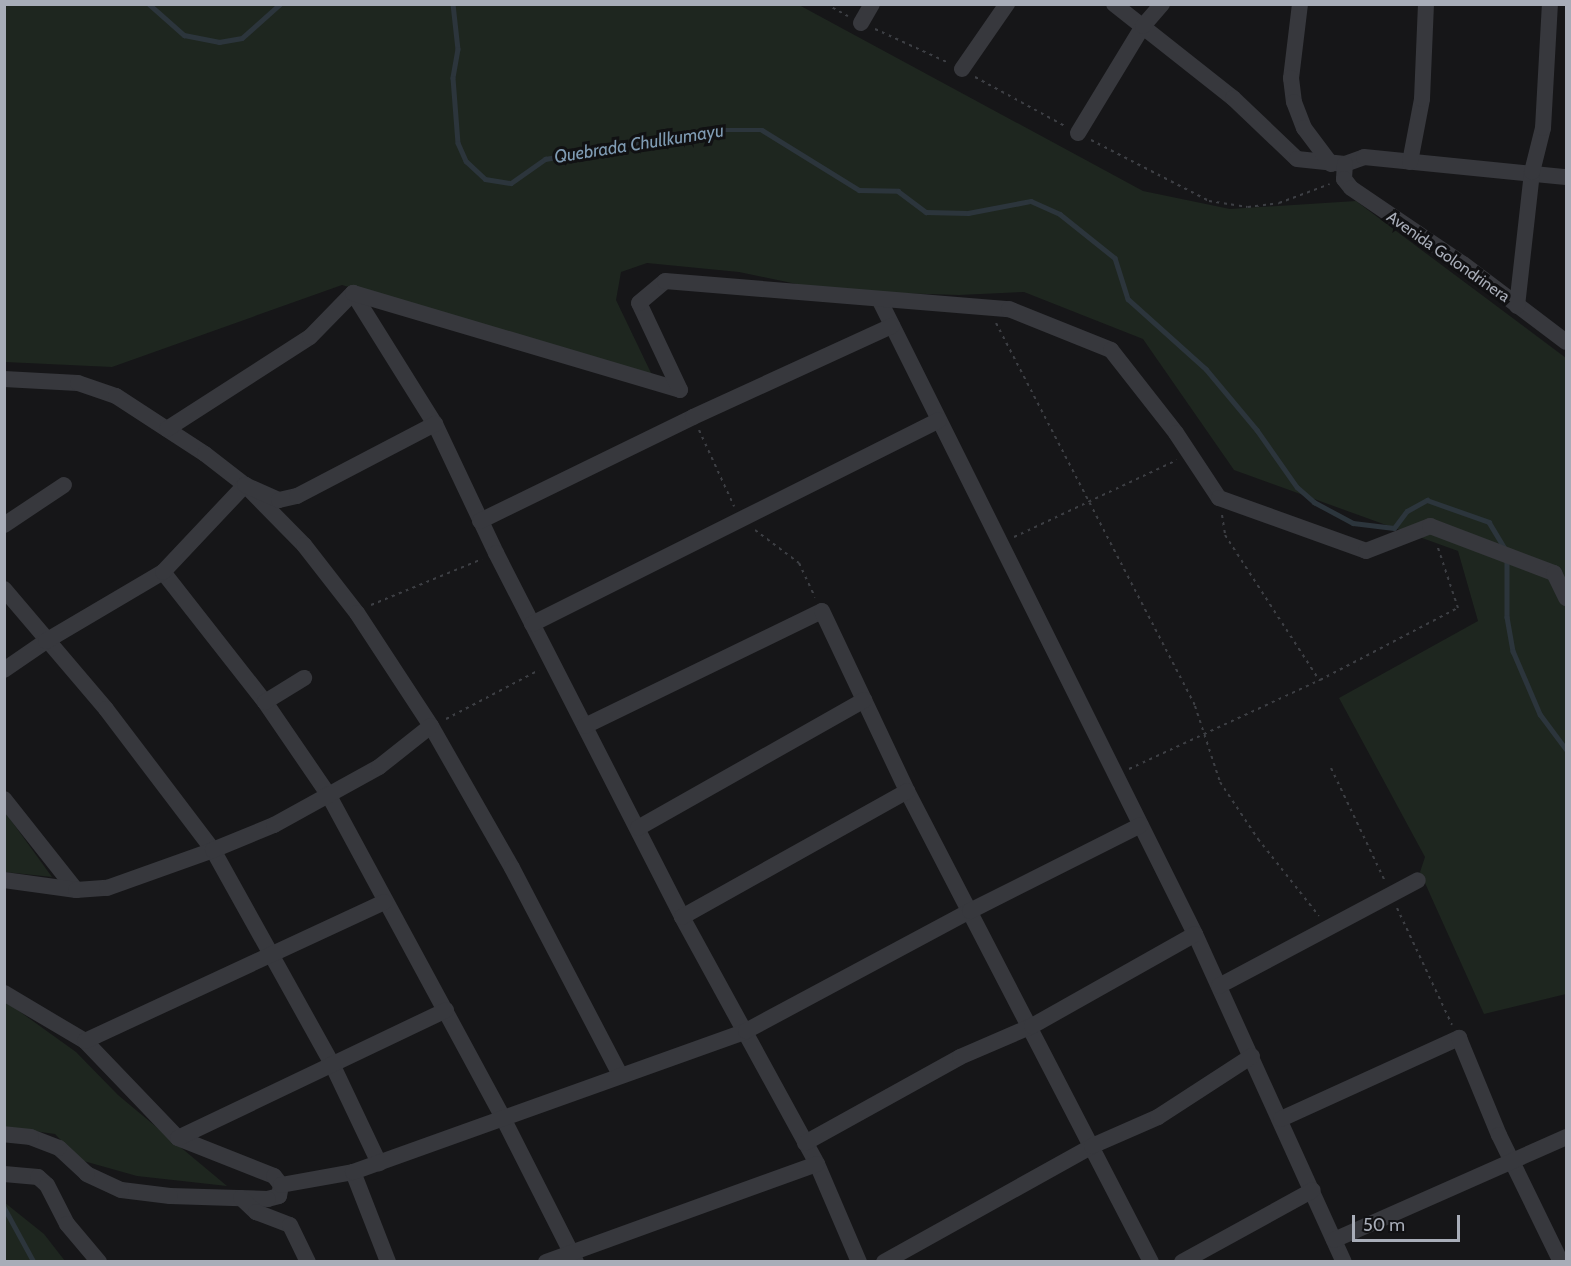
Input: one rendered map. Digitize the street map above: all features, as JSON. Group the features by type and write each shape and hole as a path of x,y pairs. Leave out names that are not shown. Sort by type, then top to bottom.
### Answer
{"street":[{"path":"861,23 872,4"},
{"path":"962,69 1007,4"},
{"path":"1114,4 1233,98 1297,159 1338,164 1364,157 1566,177"},
{"path":"1077,133 1143,26 1162,4"},
{"name":"Avenida Golondrinera","path":"1300,4 1291,78 1294,102 1304,128 1338,164 1344,179 1351,188 1566,342"},
{"path":"1410,162 1422,99 1426,4"},
{"path":"1517,306 1532,172 1543,128 1550,4"},
{"path":"353,293 680,390 639,303 665,281 1009,309 1112,350 1190,454 1219,498 1366,551 1430,526 1554,573 1566,598"},
{"path":"353,293 435,424 495,553 682,917 817,1164 859,1262"},
{"path":"167,429 310,337 353,293"},
{"path":"879,299 1195,934 1344,1262"},
{"path":"480,521 693,417 892,326"},
{"path":"4,379 78,383 116,396 245,485 304,545 357,613 431,726 512,868 620,1075"},
{"path":"532,624 939,420"},
{"path":"245,485 279,500 297,496 435,424"},
{"path":"4,525 64,485"},
{"path":"4,670 45,641 163,572 245,485"},
{"path":"163,572 266,702 328,794 384,902 446,1010 574,1258"},
{"path":"4,590 45,641 106,709 213,850 273,954 332,1064 379,1163"},
{"path":"585,726 822,611 907,791 1032,1026 1151,1262"},
{"path":"266,702 304,678"},
{"path":"638,828 864,700"},
{"path":"4,880 76,890 107,888 213,850 274,825 379,767 431,726"},
{"path":"682,917 907,791"},
{"path":"4,799 76,890"},
{"path":"281,1185 353,1172 746,1031 970,911 1141,825"},
{"path":"1220,986 1418,880"},
{"path":"85,1041 384,902"},
{"path":"805,1143 960,1057 1032,1026 1195,934"},
{"path":"4,993 85,1041 178,1138 274,1176 281,1185 279,1196 241,1198 122,1190 87,1174 59,1148 31,1137 4,1134"},
{"path":"178,1138 446,1010"},
{"path":"1281,1119 1459,1038 1511,1160 1561,1262"},
{"path":"884,1262 1092,1146 1158,1117 1252,1056"},
{"path":"1334,1240 1566,1137"},
{"path":"546,1262 574,1258 817,1164"},
{"path":"353,1172 388,1262"},
{"path":"4,1174 38,1177 43,1181 67,1224 99,1262"},
{"path":"1186,1260 1313,1190"},
{"path":"241,1198 256,1212 290,1225 308,1262"}],"path":[{"path":"988,308 1195,706 1220,782 1258,839 1328,928"},
{"path":"693,417 740,520 799,563 822,611"},
{"path":"1000,543 1190,454"},
{"path":"1219,498 1225,535 1320,680"},
{"path":"1116,775 1320,680 1458,608 1430,526"},
{"path":"357,613 391,594 495,553"},
{"path":"431,726 552,664"}],"shaded area":[{"path":"4,5 799,5 1143,191 1230,209 1356,201 1566,358 1566,994 1484,1014 1420,872 1425,857 1339,698 1478,621 1458,551 1234,470 1143,339 1024,292 959,295 830,291 739,272 647,263 621,272 616,300 652,375 342,285 112,367 5,362"},
{"path":"5,812 52,877 5,872"},
{"path":"5,1001 76,1052 118,1095 227,1186 137,1176 80,1160 55,1134 5,1127"},
{"path":"4,1202 44,1234 65,1261 5,1261"}],"waterway":[{"name":"Quebrada Chullkumayu","path":"149,4 184,35 219,42 242,38 280,4"},
{"name":"Quebrada Chullkumayu","path":"453,4 458,49 453,78 458,143 466,161 485,179 511,183 545,159 716,130 762,130 859,190 898,191 926,212 968,213 1031,201 1060,214 1115,258 1128,299 1206,369 1257,430 1297,487 1314,502 1353,523 1394,528 1407,511 1427,500 1489,522 1505,549"},
{"name":"Quebrada Chullkumayu","path":"1507,560 1507,617 1513,651 1540,714 1566,749"},
{"path":"4,1207 34,1262"}]}
